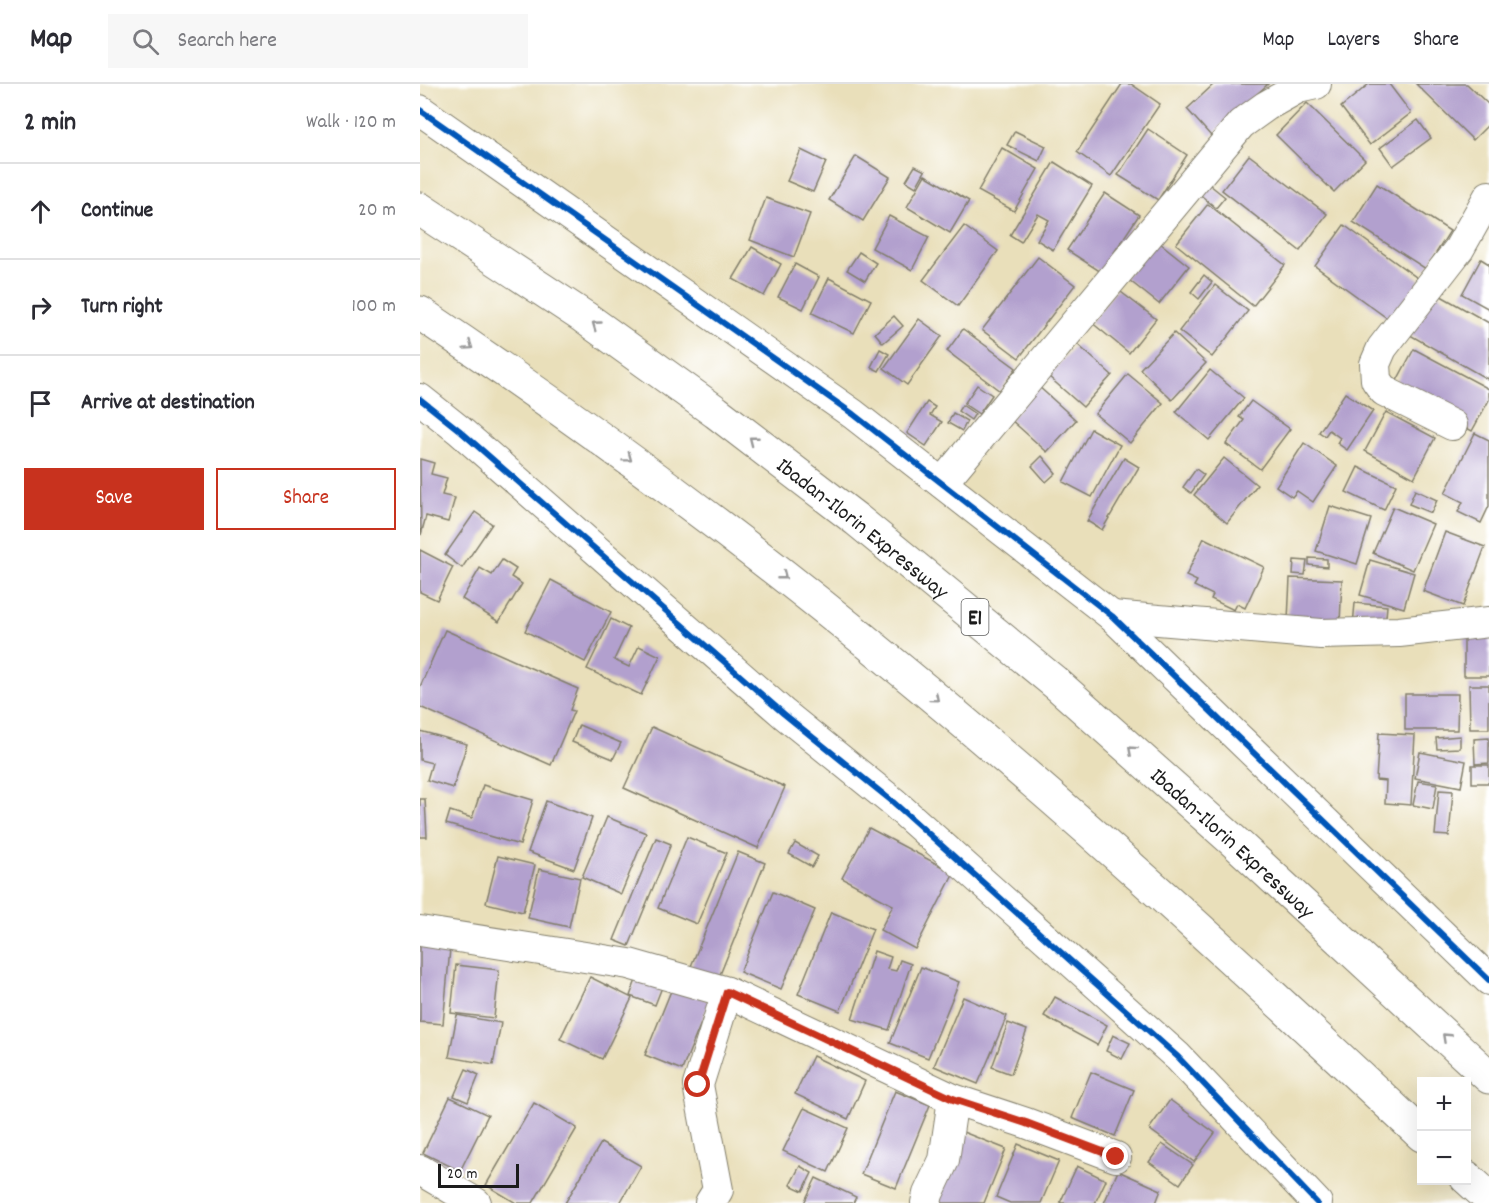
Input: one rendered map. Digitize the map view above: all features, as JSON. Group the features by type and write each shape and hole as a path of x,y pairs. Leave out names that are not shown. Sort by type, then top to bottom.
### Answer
{"highway":[{"name":"Ibadan-Ilorin Expressway","path":"420,209 584,317 716,412 903,558 1067,692 1238,845 1489,1077"},
{"path":"420,313 610,445 721,528 894,664 976,732 1136,873 1418,1131"},
{"path":"1471,1181 1489,1198"}],"street":[{"path":"942,483 1241,124 1266,106 1303,85"},
{"path":"420,110 853,414 1112,616 1489,980"},
{"path":"1452,425 1384,391 1376,380 1375,364 1382,348 1459,249 1489,196"},
{"path":"420,399 468,437 784,714 911,818 1178,1057 1317,1203"},
{"path":"1112,616 1321,634 1399,632 1489,622"},
{"path":"420,931 628,964 727,992 953,1099 1026,1123 1116,1157"},
{"path":"710,1203 718,1190 698,1085 727,992"},
{"path":"926,1203 944,1160 953,1099"},
{"path":"420,1170 476,1203"}],"building":[{"path":"1122,84 1131,84 1160,104 1111,176 1077,152"},
{"path":"1214,84 1268,84 1211,136 1187,109"},
{"path":"1369,84 1389,84 1411,113 1370,145 1341,107"},
{"path":"1416,84 1467,84 1489,105 1489,124 1473,140"},
{"path":"1307,103 1365,160 1334,192 1276,135"},
{"path":"1418,120 1431,138 1393,166 1380,148"},
{"path":"1148,129 1187,155 1158,200 1118,175"},
{"path":"1015,131 1046,146 1039,161 1007,145"},
{"path":"1002,148 1038,169 1014,211 978,191"},
{"path":"801,150 826,162 813,192 787,181"},
{"path":"1249,155 1327,214 1300,251 1222,190"},
{"path":"856,156 890,177 863,221 829,200"},
{"path":"1054,162 1092,186 1053,250 1037,240 1049,220 1038,214 1021,242 1010,235"},
{"path":"915,166 925,171 916,187 906,181"},
{"path":"925,175 969,201 950,233 907,207"},
{"path":"1205,181 1225,197 1216,208 1197,192"},
{"path":"1377,184 1450,231 1426,269 1353,222"},
{"path":"1105,193 1139,215 1101,272 1067,250"},
{"path":"766,198 810,214 794,257 750,240"},
{"path":"1208,204 1285,265 1253,306 1176,244"},
{"path":"889,216 929,237 912,270 872,248"},
{"path":"1344,225 1420,280 1391,321 1315,266"},
{"path":"964,226 998,251 958,306 923,280"},
{"path":"1155,239 1189,266 1159,304 1125,277"},
{"path":"752,247 781,264 764,296 733,279"},
{"path":"859,252 876,263 865,281 847,270"},
{"path":"1038,257 1075,285 1019,358 982,330"},
{"path":"1481,259 1489,264 1489,309 1462,294"},
{"path":"795,264 819,277 803,309 778,297"},
{"path":"1204,275 1212,282 1199,299 1191,292"},
{"path":"829,278 871,300 854,333 812,313"},
{"path":"1215,285 1248,311 1212,357 1179,331"},
{"path":"1117,289 1156,319 1129,353 1091,322"},
{"path":"1434,292 1489,323 1489,375 1487,379 1410,335"},
{"path":"894,316 903,326 883,343 875,333"},
{"path":"919,319 942,336 907,385 884,368"},
{"path":"963,329 1016,368 1000,391 947,351"},
{"path":"1174,333 1206,363 1172,400 1140,369"},
{"path":"1077,344 1112,375 1083,407 1048,376"},
{"path":"880,349 889,354 879,371 871,367"},
{"path":"1414,349 1489,389 1489,400 1472,431 1393,388"},
{"path":"1210,370 1244,398 1209,440 1176,412"},
{"path":"1128,374 1163,403 1130,443 1095,414"},
{"path":"977,385 992,395 979,414 964,404"},
{"path":"1038,386 1076,420 1047,452 1010,419"},
{"path":"1345,393 1373,411 1347,450 1337,443 1340,438 1329,430 1325,436 1319,432"},
{"path":"1251,401 1290,429 1260,469 1226,444 1244,420 1239,417"},
{"path":"927,402 935,407 930,415 942,422 926,446 907,433"},
{"path":"962,405 975,414 971,420 958,411"},
{"path":"1386,412 1435,438 1414,478 1365,451"},
{"path":"953,413 967,421 962,431 948,423"},
{"path":"1091,429 1120,445 1092,497 1063,482"},
{"path":"1475,433 1489,440 1489,506 1481,523 1458,512 1463,502 1445,493"},
{"path":"1304,443 1337,466 1313,502 1297,491 1292,497 1276,486"},
{"path":"1042,456 1056,473 1046,482 1032,466"},
{"path":"1124,458 1139,467 1102,530 1087,521"},
{"path":"1224,458 1257,485 1227,523 1194,495"},
{"path":"420,459 434,463 431,474 447,478 442,495 455,498 448,522 426,516 421,535"},
{"path":"1358,467 1396,485 1384,510 1346,492"},
{"path":"1196,469 1204,475 1191,493 1183,487"},
{"path":"1415,490 1437,500 1431,513 1409,504"},
{"path":"1330,506 1371,519 1357,564 1316,551"},
{"path":"1393,507 1433,524 1413,570 1373,553"},
{"path":"475,512 492,524 462,568 445,555"},
{"path":"1445,532 1485,547 1463,606 1423,591"},
{"path":"1204,538 1264,567 1245,608 1237,604 1234,610 1211,599 1213,595 1194,586 1197,581 1186,576"},
{"path":"420,550 453,567 437,600 420,592"},
{"path":"1309,558 1327,559 1327,567 1309,565"},
{"path":"502,560 516,569 511,577 522,584 499,622 462,599 480,568 492,575"},
{"path":"1294,560 1307,561 1305,575 1293,574"},
{"path":"1370,560 1414,573 1404,608 1360,595"},
{"path":"1290,578 1342,580 1340,622 1288,620"},
{"path":"551,580 611,612 585,662 525,631"},
{"path":"1355,603 1387,606 1385,628 1353,625"},
{"path":"611,619 629,628 614,660 629,667 639,646 660,656 641,695 587,669"},
{"path":"445,630 578,689 570,710 574,711 551,765 420,707 420,687"},
{"path":"1464,635 1489,635 1489,676 1464,676"},
{"path":"1469,685 1489,685 1489,729 1470,729"},
{"path":"1405,694 1458,694 1457,730 1405,730"},
{"path":"579,725 621,743 613,759 572,742"},
{"path":"652,727 785,787 758,848 624,788"},
{"path":"420,731 467,744 453,788 427,780 432,763 420,760"},
{"path":"1379,733 1415,735 1411,805 1385,803 1386,781 1376,780"},
{"path":"1460,736 1460,748 1437,749 1436,738"},
{"path":"1489,738 1489,763 1475,764 1474,739"},
{"path":"1420,752 1466,761 1461,787 1415,778"},
{"path":"1472,765 1489,765 1489,783 1472,783"},
{"path":"1418,781 1437,784 1433,809 1413,805"},
{"path":"483,785 533,800 520,845 446,824 450,811 472,818"},
{"path":"1439,790 1453,791 1449,836 1435,835"},
{"path":"420,799 425,799 427,837 420,837"},
{"path":"546,801 592,818 574,869 528,852"},
{"path":"607,817 646,833 621,894 582,877"},
{"path":"869,828 954,873 915,949 880,930 893,905 842,878"},
{"path":"687,837 727,853 697,924 658,908"},
{"path":"656,838 671,844 629,946 614,940"},
{"path":"795,843 818,856 812,867 789,854"},
{"path":"738,852 765,863 717,982 689,971"},
{"path":"498,856 535,865 523,912 486,903"},
{"path":"539,869 580,878 569,927 528,918"},
{"path":"773,892 815,910 781,989 740,972"},
{"path":"831,912 873,929 840,1011 798,994"},
{"path":"420,946 450,949 443,1024 420,1022"},
{"path":"874,951 891,957 887,969 896,971 900,960 911,964 889,1030 852,1019"},
{"path":"456,965 499,970 494,1018 451,1013"},
{"path":"921,967 959,982 928,1058 890,1043"},
{"path":"639,972 664,982 655,1005 630,996"},
{"path":"590,977 632,998 602,1059 560,1039"},
{"path":"673,986 710,1001 682,1070 645,1055"},
{"path":"963,997 1007,1016 978,1084 934,1066"},
{"path":"1055,997 1107,1025 1097,1045 1044,1016"},
{"path":"457,1015 501,1023 493,1065 449,1057"},
{"path":"1008,1023 1027,1030 1011,1074 992,1067"},
{"path":"1113,1035 1130,1043 1122,1059 1106,1051"},
{"path":"813,1056 865,1081 848,1119 795,1094"},
{"path":"466,1069 479,1075 468,1102 454,1096"},
{"path":"1091,1072 1134,1090 1115,1136 1072,1118"},
{"path":"895,1091 930,1105 896,1188 861,1174"},
{"path":"450,1097 488,1115 460,1171 423,1153"},
{"path":"1170,1100 1215,1133 1194,1162 1149,1129"},
{"path":"534,1103 577,1128 533,1203 516,1203 486,1185"},
{"path":"804,1108 848,1128 828,1172 783,1151"},
{"path":"963,1132 1006,1149 984,1203 943,1203 936,1200"},
{"path":"601,1143 641,1166 620,1203 565,1203"},
{"path":"1018,1144 1059,1161 1041,1203 1010,1203 996,1197"},
{"path":"1162,1144 1193,1165 1180,1184 1149,1162"},
{"path":"800,1166 812,1173 803,1191 790,1185"},
{"path":"1077,1166 1106,1180 1095,1203 1060,1203"},
{"path":"1118,1171 1161,1190 1156,1203 1104,1203"},
{"path":"816,1178 856,1197 853,1203 804,1203"}],"cycle path":[{"path":"420,110 853,414 1112,616 1489,980"},
{"path":"420,399 459,430 784,714 893,802 1178,1057 1317,1203"}],"route":[{"path":"698,1085 727,992 953,1099 1026,1123 1116,1157"}]}
